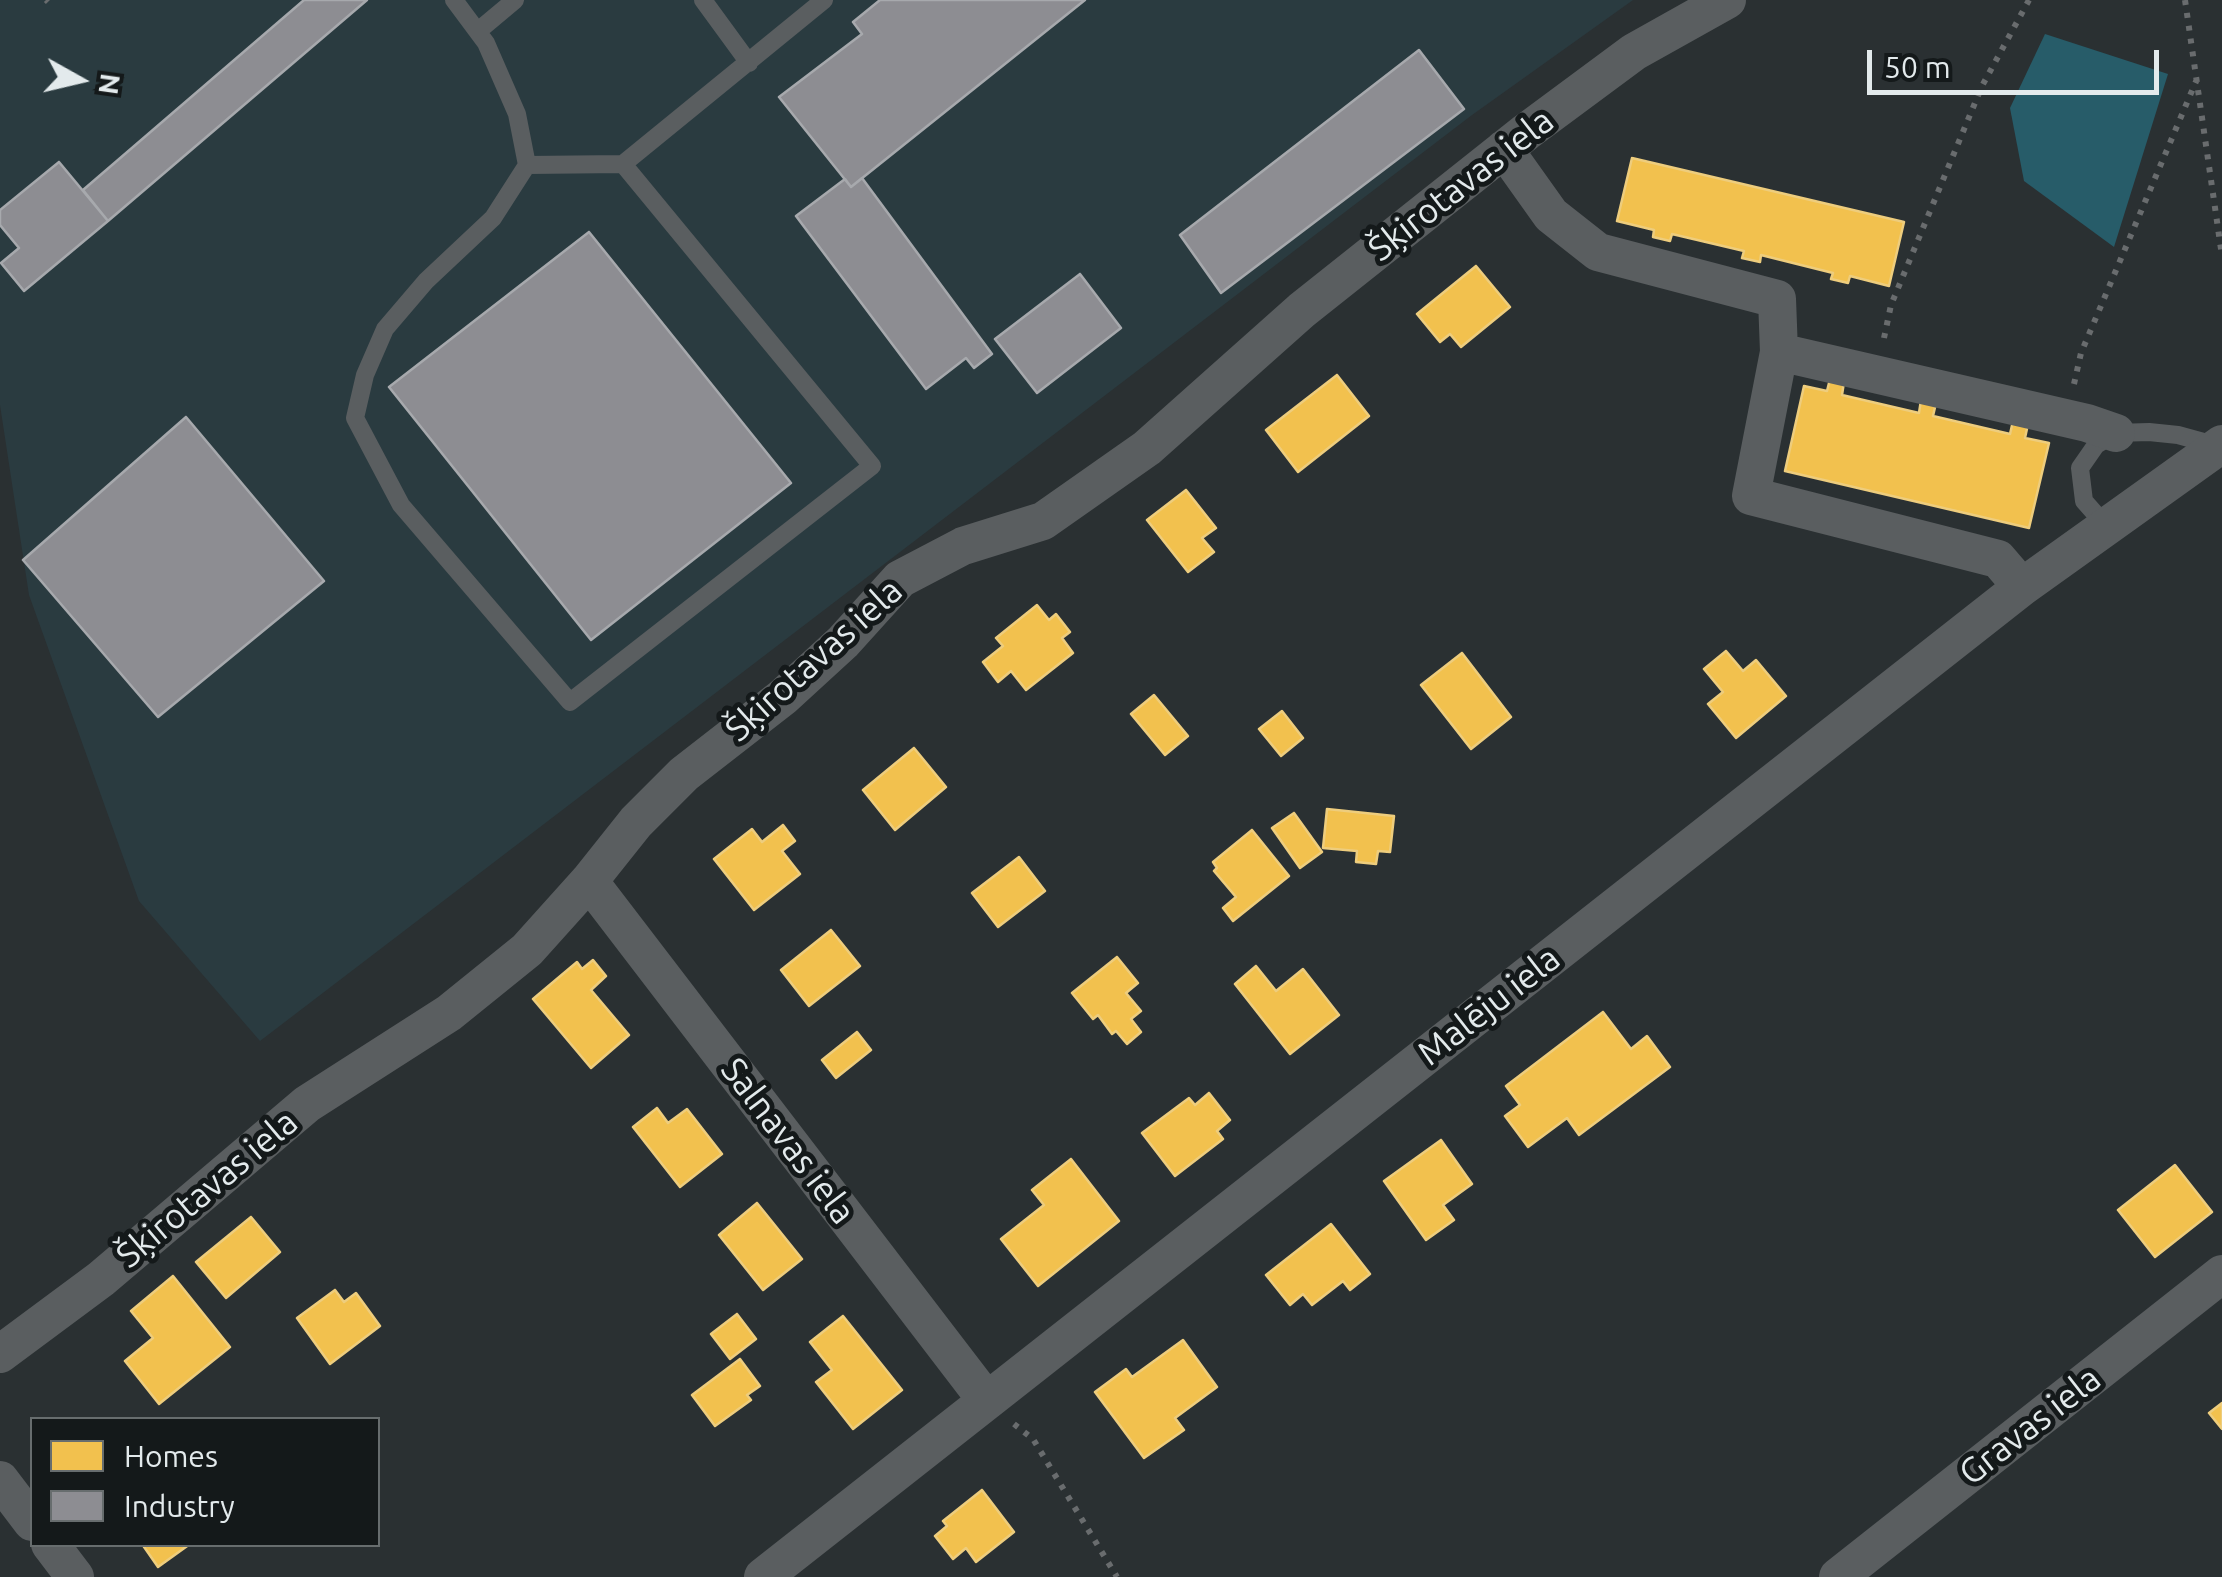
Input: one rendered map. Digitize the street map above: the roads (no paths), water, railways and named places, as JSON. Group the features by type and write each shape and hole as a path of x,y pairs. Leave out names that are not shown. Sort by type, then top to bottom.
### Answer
{"street":[{"name":"Šķirotavas iela","path":"0,1354 101,1279 307,1104 462,1003 528,950 636,822 684,774 783,697 843,642 900,579 962,546 1044,521 1132,459 1302,310 1504,150 1634,52 1727,0"},
{"path":"1504,150 1552,215 1598,252 1777,299 1778,352 1750,496 1998,560 2022,587"},
{"path":"1778,352 2116,433"},
{"name":"Malēju iela","path":"762,1577 2022,587 2220,445"},
{"name":"Salnavas iela","path":"589,881 986,1400"},
{"name":"Gravas iela","path":"1838,1577 2222,1274"},
{"path":"0,1480 30,1519"},
{"path":"52,1547 75,1577"}],"lane":[{"path":"454,0 486,42 517,114 527,166 494,218 426,281 386,329 365,375 355,418 401,505 570,702 872,466 623,164"},
{"path":"478,31 515,0"},
{"path":"703,0 749,63"},
{"path":"527,166 623,164 824,0"},
{"path":"2106,526 2084,501 2080,468 2096,445 2116,433 2178,435 2220,445"}]}
